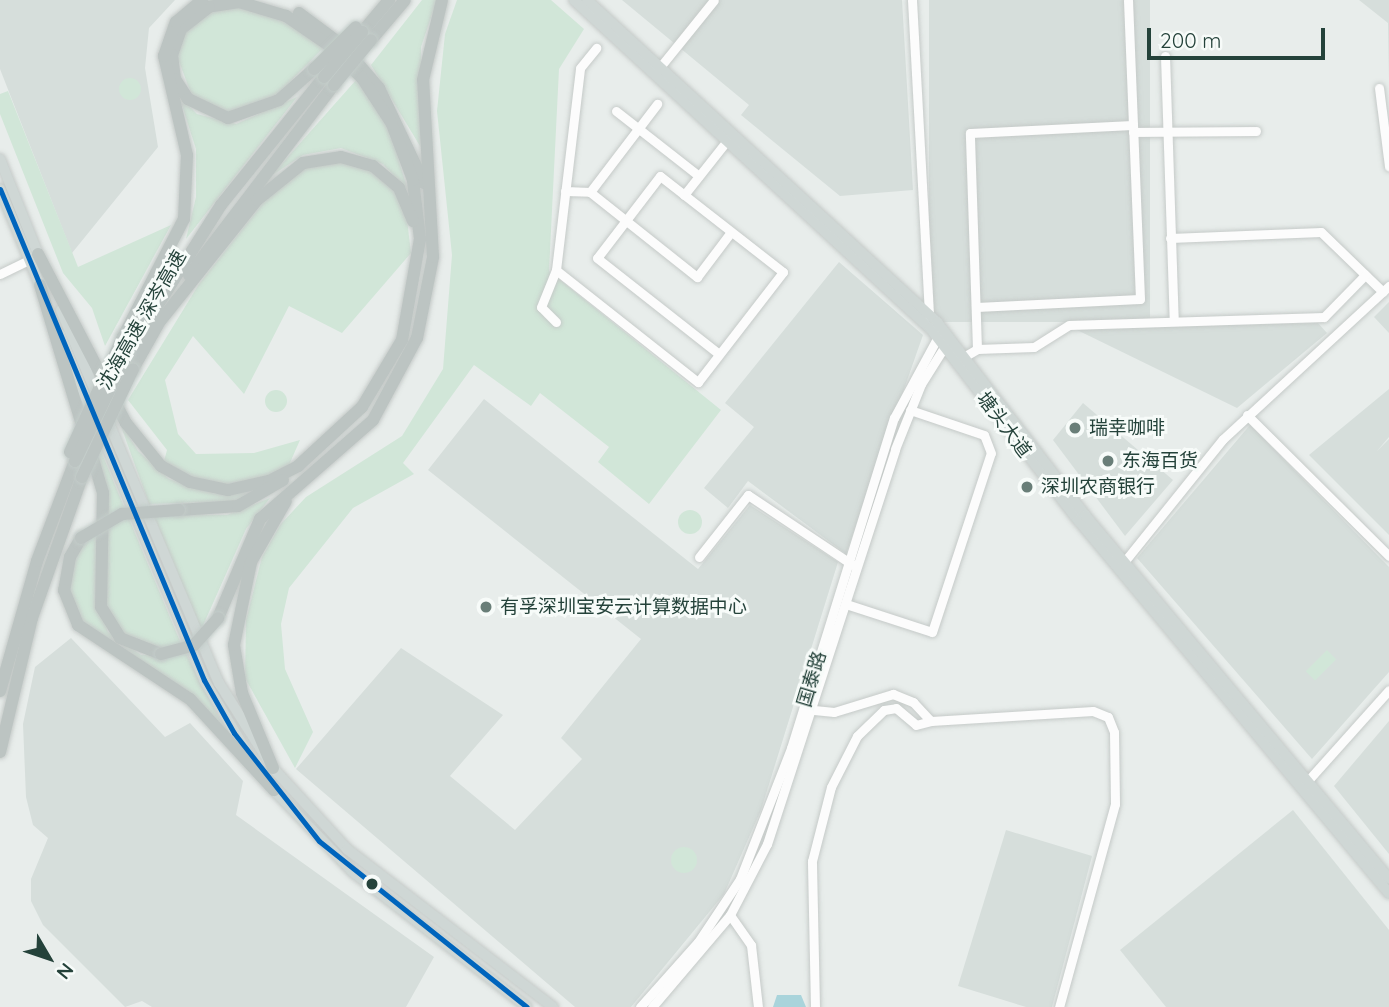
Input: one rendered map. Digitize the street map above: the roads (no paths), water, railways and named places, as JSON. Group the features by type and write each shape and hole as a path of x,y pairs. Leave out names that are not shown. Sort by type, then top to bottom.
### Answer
{"highway":[{"path":"0,691 72,457 123,337 184,219 187,155 164,56 176,22 202,0"},
{"path":"270,0 320,27 367,72 407,136 430,204"},
{"path":"274,790 183,694 107,650 78,625 64,590 70,557 82,538 122,514 249,503 340,431 384,376 411,314 418,257 417,196 398,138 362,78 327,44 272,10 229,2 189,20 172,55 175,79 188,99 228,118 279,100 324,77 363,33 386,0"},
{"name":"沈海高速 深岑高速","path":"72,457 128,352 221,205 363,33 405,0"},
{"path":"40,285 102,482 101,607 120,638 161,654 194,645 218,618 260,519 373,420 411,354 431,272 424,80 442,0"},
{"name":"沈海高速 深岑高速","path":"0,752 32,618 82,477 161,320 324,77"},
{"path":"161,320 266,190 317,158 353,159 392,180 411,210 418,257"},
{"path":"34,257 126,422 161,466 190,482 228,490 269,481 298,466"},
{"path":"273,768 236,675 235,630 262,535 308,478"}],"main road":[{"name":"塘头大道","path":"574,0 657,71 941,335 1121,565 1304,784 1389,893"},
{"name":"塘头大道","path":"587,0 657,71"},
{"name":"塘头大道","path":"729,137 929,314 941,335"},
{"path":"0,159 34,257 40,285 204,680 274,790 353,872 527,1007"},
{"path":"0,189 34,257 207,659 273,768 347,849 553,1007"},
{"name":"塘头大道","path":"1304,784 1389,879"}],"street":[{"path":"657,71 714,0"},
{"path":"912,0 929,314"},
{"path":"976,307 1140,299 1128,0"},
{"path":"556,322 541,307 556,270 579,68 596,48"},
{"path":"1165,56 1174,321"},
{"path":"1389,96 1379,88 1389,166"},
{"path":"590,192 657,104"},
{"path":"616,111 699,176"},
{"path":"977,349 970,134 1133,128 1167,132 1256,131"},
{"path":"684,195 729,137"},
{"path":"556,270 698,382 783,272 660,176 597,258 719,354"},
{"path":"565,191 590,192 697,277 731,232"},
{"path":"1121,565 1247,415 1386,289 1365,275 1321,232 1170,238"},
{"path":"0,274 34,257"},
{"path":"960,359 977,349 1034,347 1069,325 1324,317 1365,275"},
{"name":"国泰路","path":"640,1007 698,942 740,879 778,787 853,565 910,410 941,335"},
{"name":"国泰路","path":"653,1007 730,915 786,802 846,604 853,565 894,418 941,335"},
{"path":"846,604 932,632 991,453 984,435 910,410"},
{"path":"1247,415 1389,556"},
{"path":"699,557 748,495 853,565"},
{"path":"1304,784 1389,690"},
{"path":"814,710 834,712 893,694 913,702 931,721"},
{"path":"815,1007 812,861 831,787 857,736 884,710 896,708 916,726 931,721 1093,711 1113,724 1115,804 1059,1007"},
{"path":"730,915 751,945 758,1007"}],"water":[{"path":"777,995 801,995 806,1007 773,1007"}],"place":[{"name":"瑞幸咖啡","path":"1075,428"},
{"name":"东海百货","path":"1108,461"},
{"name":"深圳农商银行","path":"1027,487"},
{"name":"有孚深圳宝安云计算数据中心","path":"486,607"}]}
